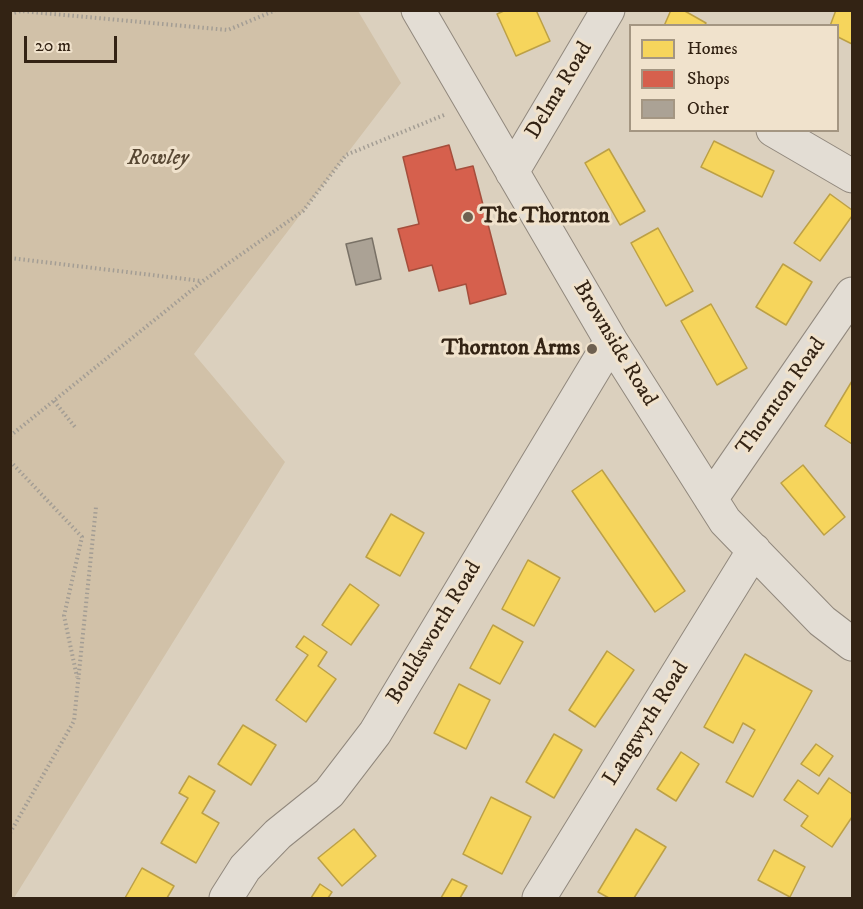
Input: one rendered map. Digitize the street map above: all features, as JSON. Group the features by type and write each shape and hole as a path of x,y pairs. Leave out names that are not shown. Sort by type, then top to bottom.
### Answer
{"street":[{"name":"Brownside Road","path":"418,10 611,341 725,521 822,621 852,644"},
{"name":"Delma Road","path":"512,172 608,10"},
{"path":"775,132 852,176"},
{"name":"Thornton Road","path":"711,500 852,294"},
{"name":"Bouldsworth Road","path":"226,898 245,868 278,834 328,793 375,734 611,341"},
{"name":"Langwyth Road","path":"539,898 754,550"}],"path":[{"path":"10,15 21,10 228,30 276,10"},
{"path":"10,436 203,281 303,211 346,155 472,104"},
{"path":"10,258 203,281"},
{"path":"54,401 75,427"},
{"path":"10,461 82,537 64,616 78,682"},
{"path":"10,833 74,721 96,507"}],"green space":[{"name":"Rowley","path":"11,10 358,11 401,83 194,354 285,462 14,898 10,898"}],"building: Homes":[{"path":"506,10 536,10 550,41 516,56 497,14"},
{"path":"671,10 683,10 706,23 705,24 665,24"},
{"path":"836,10 852,10 852,44 839,38 839,24 831,24"},
{"path":"714,141 774,171 762,197 701,167"},
{"path":"609,149 645,211 620,225 585,163"},
{"path":"830,194 852,210 852,216 820,261 794,243"},
{"path":"658,228 693,291 666,306 631,243"},
{"path":"783,264 812,282 786,325 756,307"},
{"path":"711,304 747,368 717,385 681,321"},
{"path":"852,381 852,444 825,426"},
{"path":"803,465 845,517 824,535 781,483"},
{"path":"602,470 685,591 655,612 572,491"},
{"path":"391,514 424,533 400,576 366,557"},
{"path":"528,560 560,578 534,626 502,609"},
{"path":"350,584 379,605 351,645 322,625"},
{"path":"493,625 523,642 500,684 470,668"},
{"path":"304,636 327,652 318,666 336,679 306,722 276,700 308,655 296,647"},
{"path":"607,651 634,670 595,727 569,710"},
{"path":"745,654 812,691 753,797 726,782 755,730 743,723 733,743 704,727"},
{"path":"459,684 490,700 466,749 434,733"},
{"path":"243,725 276,745 251,785 218,764"},
{"path":"554,734 582,750 554,798 526,782"},
{"path":"816,744 833,756 819,776 801,764"},
{"path":"681,752 699,764 676,801 657,789"},
{"path":"189,776 215,791 202,813 219,823 196,863 161,843 188,798 179,793"},
{"path":"829,778 852,794 852,817 832,847 801,826 808,816 784,800 798,780 818,794"},
{"path":"491,797 531,817 502,874 463,854"},
{"path":"354,829 376,856 342,886 318,858"},
{"path":"636,829 666,847 634,898 609,898 598,892"},
{"path":"774,850 805,867 790,897 758,880"},
{"path":"142,868 174,886 167,898 125,898"},
{"path":"452,879 467,886 460,898 441,898"},
{"path":"320,884 332,892 328,898 311,898"}],"building: Shops":[{"path":"449,145 456,170 473,166 506,294 470,304 466,284 439,291 432,265 409,271 398,229 419,224 403,157"}],"building: Other":[{"path":"372,238 381,279 356,285 346,244"}],"place":[{"name":"The Thornton","path":"468,217"},
{"name":"Thornton Arms","path":"592,349"}]}
